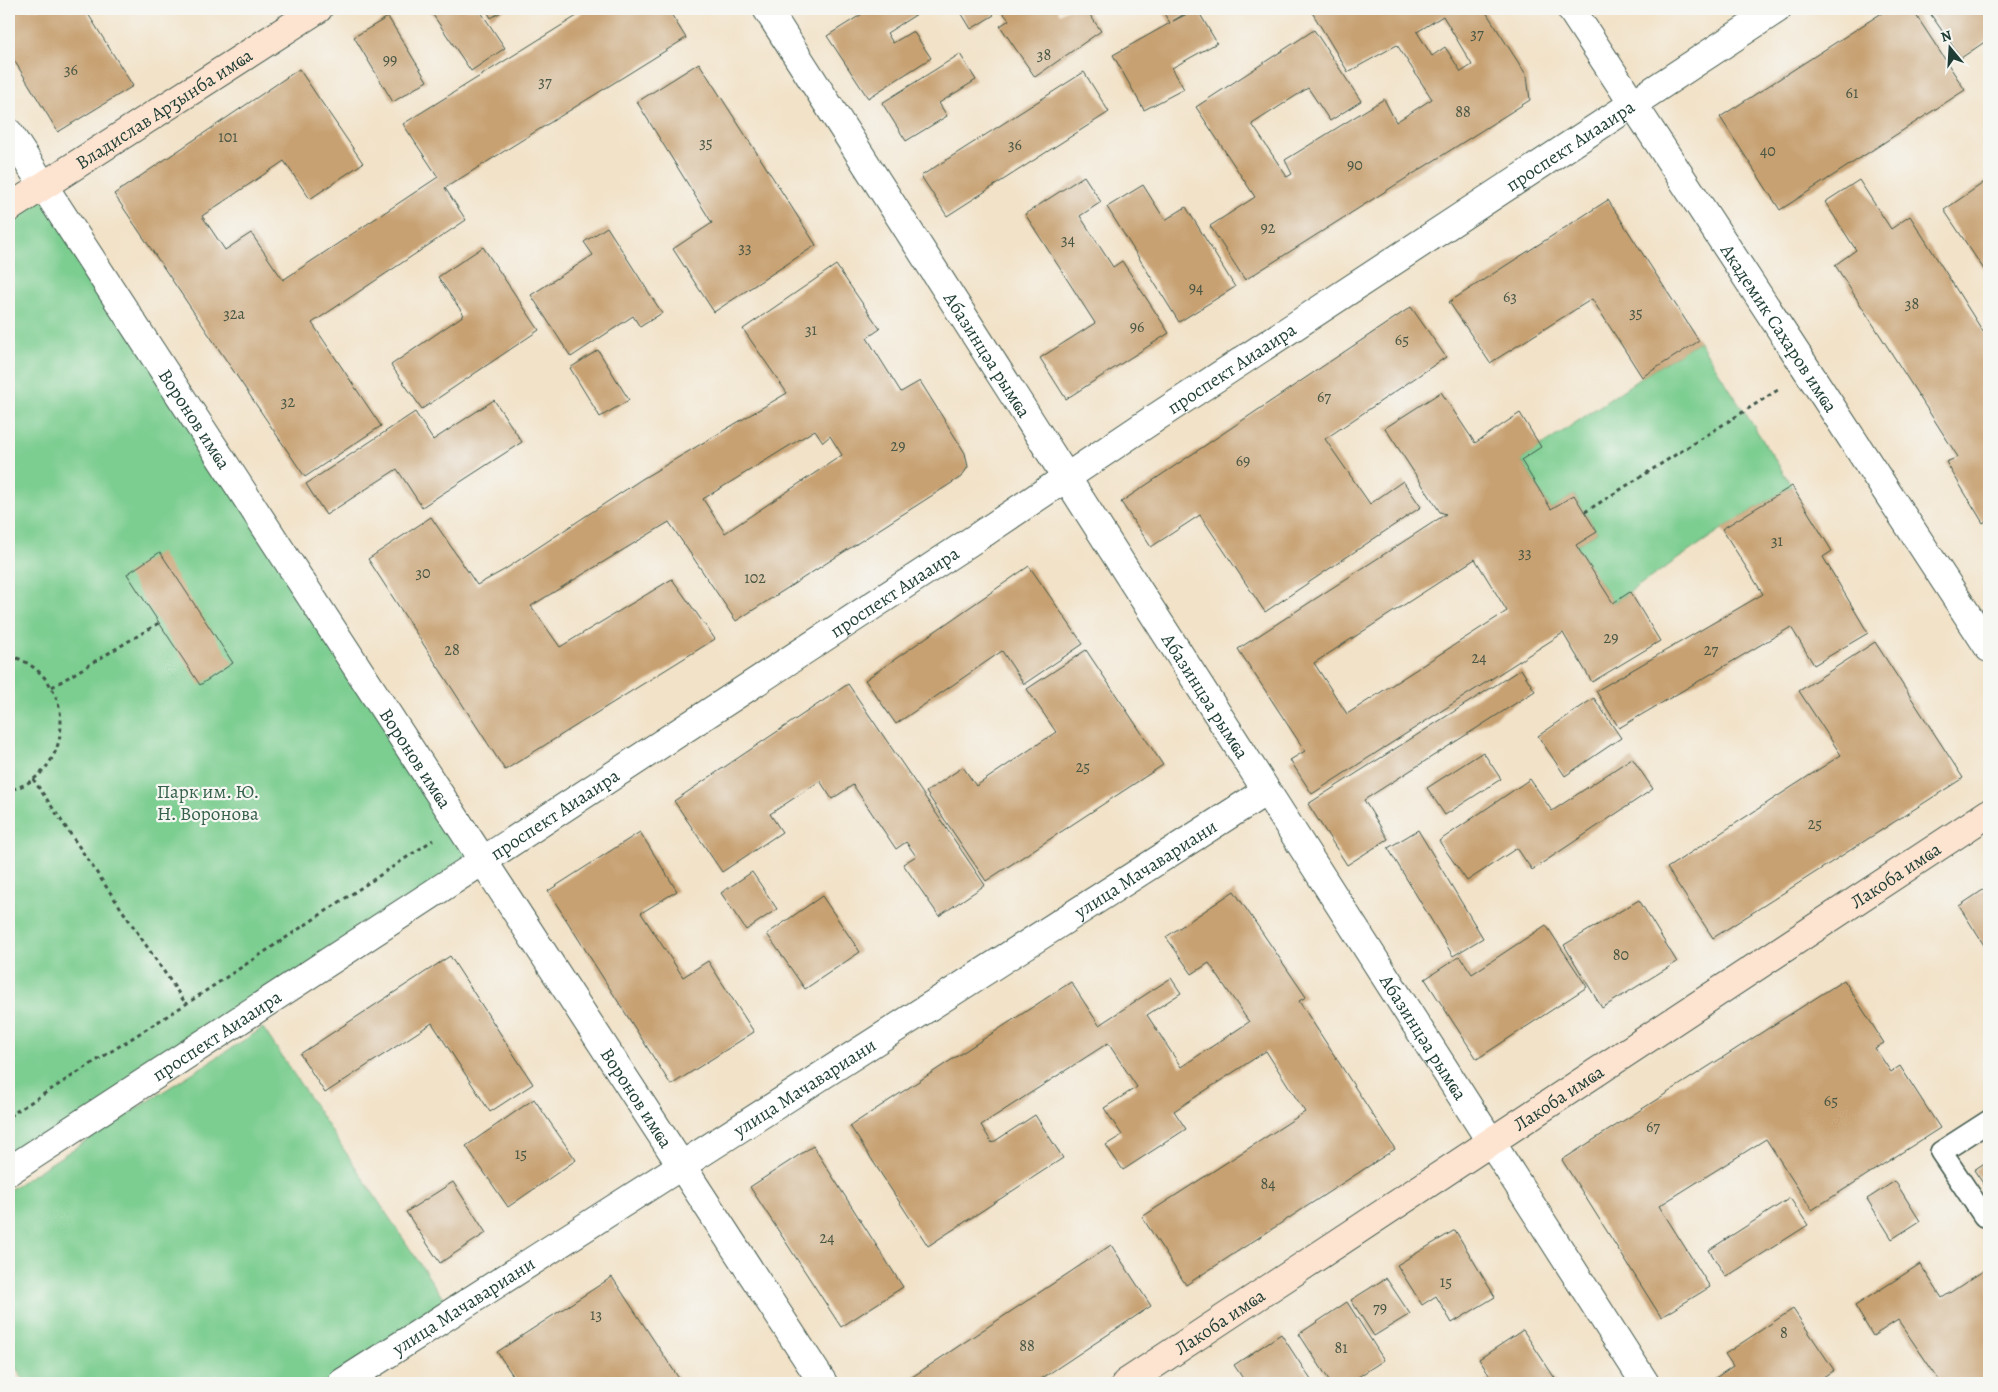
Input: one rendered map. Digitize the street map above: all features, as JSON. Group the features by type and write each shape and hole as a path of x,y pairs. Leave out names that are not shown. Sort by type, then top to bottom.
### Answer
{"main road":[{"name":"Владислав Арӡынба имҩа","path":"9,208 318,9"},
{"name":"Лакоба имҩа","path":"1126,1383 1989,813"}],"street":[{"name":"Абазинцәа рымҩа","path":"766,9 1645,1383"},
{"name":"Академик Сахаров имҩа","path":"1571,9 1989,648"},
{"name":"проспект Аиааира","path":"9,1171 986,532 1152,420 1778,9"},
{"name":"Воронов имҩа","path":"9,133 823,1383"},
{"name":"улица Мачавариани","path":"342,1383 1266,791"}],"lane":[{"path":"1984,1216 1942,1152 1989,1121"}],"path":[{"path":"1585,512 1808,371"},
{"path":"52,687 159,623"},
{"path":"9,656 15,657 36,669 52,687 59,703 62,727 60,740 50,762 33,779 9,790"},
{"path":"33,779 186,1004"},
{"path":"9,1116 186,1004 459,824"}],"green space":[{"name":"Парк им. Ю. Н. Воронова","path":"43,186 482,860 9,1171 9,208"},
{"path":"1699,341 1792,486 1722,529 1613,603 1576,545 1597,532 1574,495 1551,509 1521,460 1642,377"},
{"path":"263,1028 448,1306 326,1383 26,1383 9,1357 9,1190"}],"building":[{"path":"9,9 85,9 133,86 58,132 9,52"},
{"path":"429,9 479,9 505,48 471,71"},
{"path":"486,9 506,9 491,18"},
{"path":"588,9 668,9 686,38 445,188 466,220 312,323 381,426 305,477 114,194 299,69 363,163 310,199 284,161 202,216 225,250 251,233 283,280 438,177 403,124"},
{"path":"870,9 914,9 917,14 887,33 893,43 913,31 931,58 868,98 827,36"},
{"path":"959,9 989,9 994,15 971,29"},
{"path":"1000,9 1057,9 1060,14 1067,9 1086,9 1101,31 1035,77 1000,26 1009,20"},
{"path":"1161,9 1192,9 1173,21 1197,9 1217,43 1172,68 1184,89 1144,110 1113,55 1170,23"},
{"path":"1310,9 1484,9 1527,76 1530,100 1245,280 1210,226 1255,197 1196,107 1314,30 1361,101 1330,121 1308,88 1252,124 1287,177 1292,174 1285,160 1384,99 1396,122 1432,99 1397,45 1348,72","holes":["1443,16 1472,65 1461,72 1445,47 1432,56 1417,32"]},
{"path":"1888,9 1912,9 1965,90 1780,210 1720,117"},
{"path":"1927,9 1989,9 1989,39 1961,58"},
{"path":"388,17 427,81 393,102 354,37"},
{"path":"960,54 976,80 939,103 947,116 906,141 882,103"},
{"path":"699,63 816,245 714,312 673,249 712,223 637,102"},
{"path":"1084,72 1109,112 947,216 921,176"},
{"path":"1084,176 1101,202 1080,216 1113,267 1122,261 1169,333 1066,399 1040,358 1095,323 1025,214"},
{"path":"1989,179 1989,277 1944,210"},
{"path":"1859,180 1891,229 1910,216 1989,341 1989,519 1983,523 1946,462 1958,457 1835,265 1856,250 1825,202"},
{"path":"1143,185 1165,220 1186,207 1235,287 1179,322 1107,207"},
{"path":"1608,200 1699,341 1642,377 1592,299 1490,363 1449,302"},
{"path":"607,227 662,313 640,327 633,316 571,357 531,295 593,255 584,242"},
{"path":"483,247 539,330 422,409 391,365 464,315 438,277"},
{"path":"836,265 880,329 867,338 901,392 920,381 965,453 968,467 961,477 736,621 669,522 531,606 560,647 672,579 715,639 505,770 368,559 431,517 477,585 504,570 642,479 787,393 743,329","holes":["815,430 823,442 830,436 842,455 725,533 703,499"]},
{"path":"1411,307 1446,357 1325,439 1370,504 1403,481 1421,507 1265,612 1200,515 1151,547 1121,502"},
{"path":"598,350 629,400 600,417 570,368"},
{"path":"1441,392 1475,443 1520,413 1541,447 1521,460 1551,509 1574,495 1597,532 1576,545 1613,603 1630,592 1660,641 1592,682 1563,633 1312,794 1290,760 1305,751 1238,649 1446,514 1440,512 1385,428","holes":["1475,559 1507,611 1347,714 1314,663"]},
{"path":"494,400 522,442 422,507 397,469 326,515 306,484 415,412 433,440"},
{"path":"1792,486 1832,551 1823,557 1868,633 1814,665 1791,627 1619,728 1596,691 1763,594 1722,529"},
{"path":"160,552 233,663 200,685 127,574"},
{"path":"1029,566 1083,644 1024,684 1002,651 896,724 865,680"},
{"path":"1875,642 1963,778 1713,938 1667,868 1841,755 1799,691"},
{"path":"1086,650 1163,765 986,881 926,792 963,767 976,786 1056,732 1027,689"},
{"path":"1521,669 1535,691 1364,800 1388,839 1347,865 1308,804"},
{"path":"848,684 985,885 939,916 903,864 916,856 906,842 896,849 853,785 832,799 820,781 770,814 782,832 722,872 674,801"},
{"path":"1594,698 1621,738 1565,776 1538,736"},
{"path":"1483,752 1501,779 1445,815 1427,788"},
{"path":"1632,758 1653,789 1532,870 1517,848 1467,881 1439,841 1530,779 1552,811"},
{"path":"1418,830 1483,938 1453,956 1388,848"},
{"path":"640,832 677,891 641,913 683,977 708,961 754,1032 671,1085 548,891"},
{"path":"752,872 777,909 746,930 721,893"},
{"path":"1989,886 1989,953 1959,906"},
{"path":"1234,891 1306,997 1299,1001 1395,1149 1186,1285 1142,1217 1305,1112 1266,1051 1174,1111 1186,1129 1123,1170 1106,1145 1122,1135 1104,1108 1137,1087 1108,1043 981,1125 992,1143 1035,1115 1063,1158 928,1246 850,1126 1071,982 1099,1025 1171,978 1181,993 1147,1015 1181,1067 1249,1022 1209,963 1192,974 1166,937"},
{"path":"822,896 860,952 805,989 767,934"},
{"path":"1639,900 1677,962 1602,1008 1564,945"},
{"path":"1546,925 1587,987 1477,1059 1425,979 1460,956 1472,974"},
{"path":"450,956 533,1084 490,1112 432,1023 325,1093 300,1054"},
{"path":"1844,980 1884,1043 1875,1048 1891,1072 1900,1066 1940,1128 1812,1210 1766,1139 1659,1206 1710,1287 1661,1317 1562,1160"},
{"path":"534,1099 576,1160 508,1207 466,1146"},
{"path":"813,1146 903,1287 841,1327 750,1187"},
{"path":"1989,1160 1989,1192 1974,1170"},
{"path":"1895,1181 1920,1221 1892,1239 1867,1199"},
{"path":"453,1182 486,1233 440,1263 406,1212"},
{"path":"1790,1198 1808,1225 1726,1277 1709,1250"},
{"path":"1455,1230 1495,1297 1452,1323 1436,1296 1422,1305 1397,1265"},
{"path":"1111,1245 1151,1306 1035,1383 903,1383"},
{"path":"1920,1264 1942,1298 1989,1267 1989,1383 1941,1383 1898,1320 1873,1336 1855,1306"},
{"path":"612,1277 682,1383 518,1383 497,1352"},
{"path":"1386,1278 1410,1314 1374,1336 1351,1300"},
{"path":"1347,1302 1384,1360 1349,1383 1331,1383 1299,1334"},
{"path":"1793,1309 1834,1370 1814,1383 1708,1383 1733,1366 1725,1354"},
{"path":"1523,1330 1558,1383 1483,1383 1491,1378 1479,1359"},
{"path":"1281,1334 1313,1383 1246,1383 1234,1365"}]}
